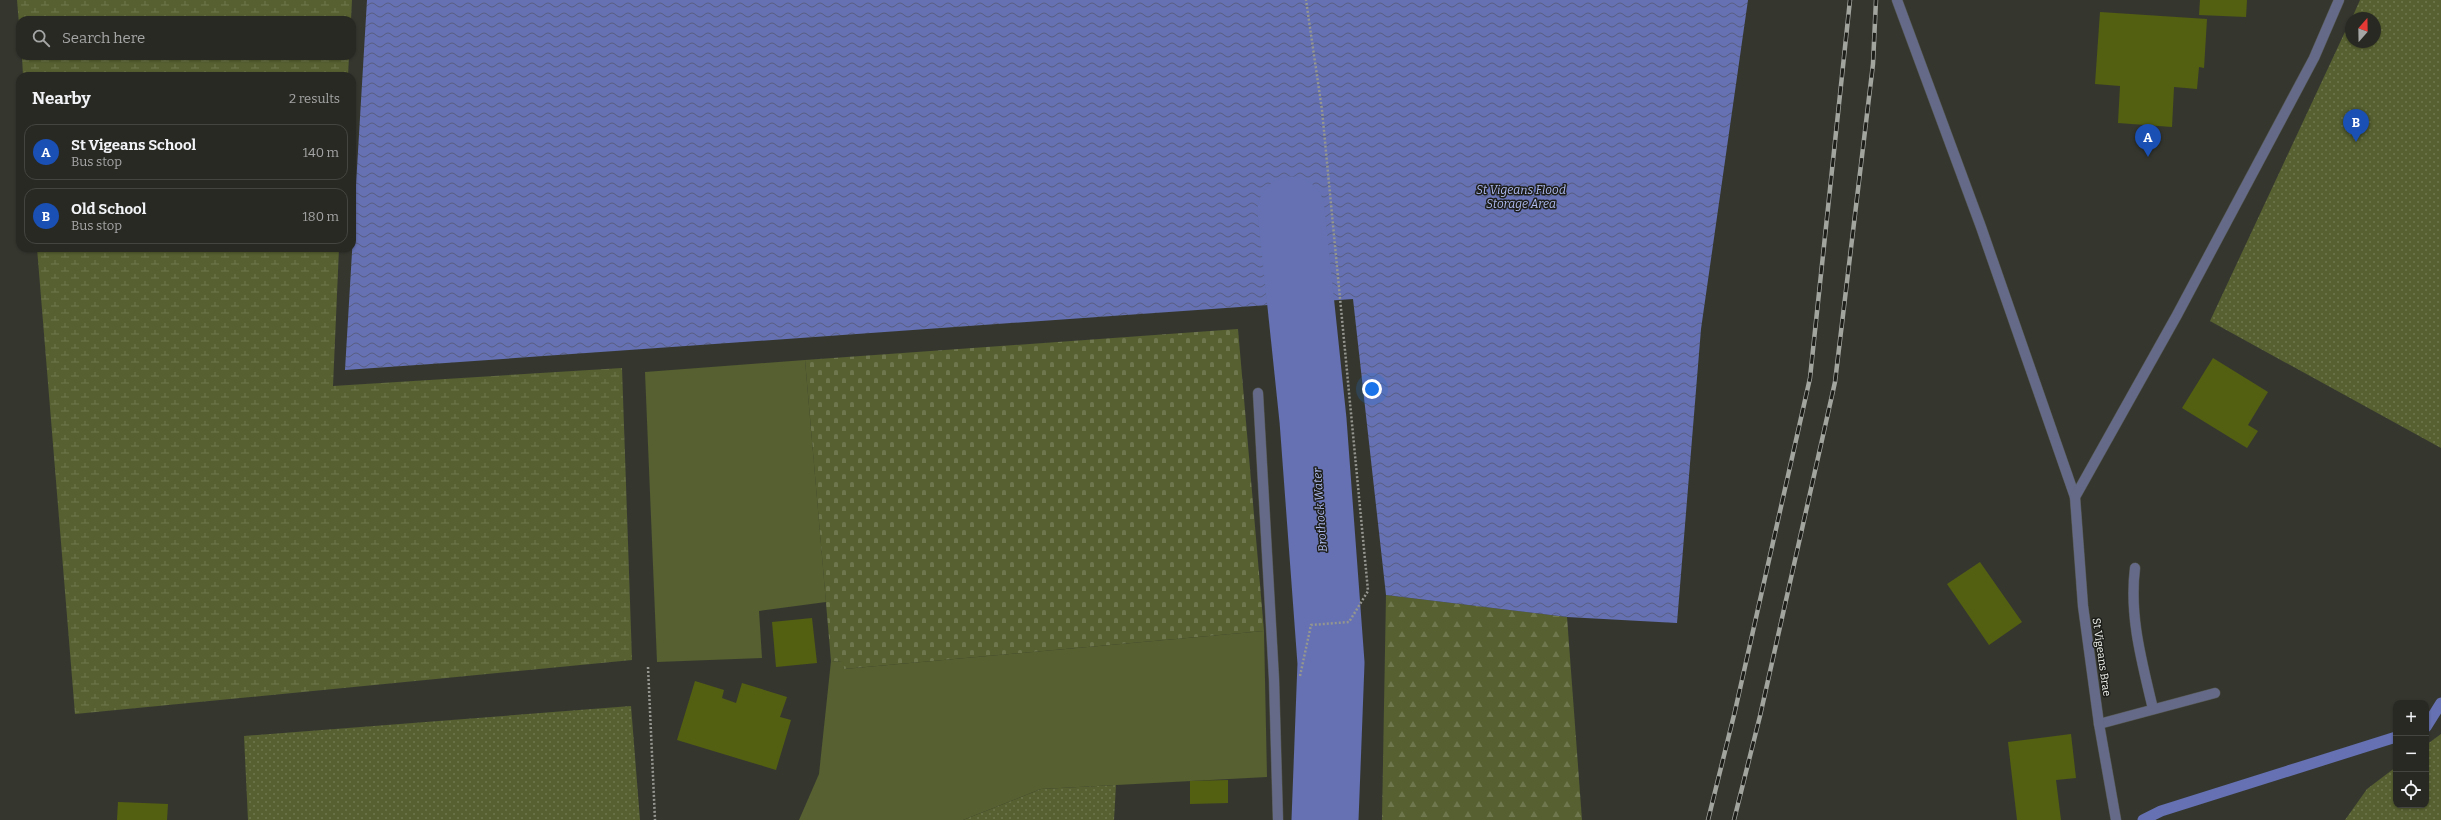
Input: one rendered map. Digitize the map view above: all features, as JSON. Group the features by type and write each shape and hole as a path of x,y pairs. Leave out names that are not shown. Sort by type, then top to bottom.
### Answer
{"street":[{"name":"St Vigeans Brae","path":"1897,0 1981,227 2075,497 2083,606 2099,724 2116,820"},
{"path":"2075,497 2177,315 2233,211 2314,58 2339,0"},
{"path":"1258,393 1274,679 1278,820"},
{"path":"2135,568 2132,592 2136,633 2153,709"},
{"path":"2099,724 2215,693"}],"path":[{"path":"1306,0 1322,110 1368,591 1349,622 1311,625"},
{"path":"648,667 655,820"}],"green space":[{"path":"17,0 352,0 351,16 18,16"},
{"path":"2360,0 2441,0 2441,448 2210,321 2345,32 2345,48 2381,48 2381,12 2355,12"},
{"path":"22,60 349,60 348,72 23,72"},
{"path":"37,252 339,252 333,386 622,368 632,660 75,714"},
{"path":"1238,329 1264,631 844,669 842,662 831,661 805,360"},
{"path":"805,360 826,602 759,611 762,658 657,662 645,372"},
{"path":"1386,595 1567,617 1582,820 1382,820"},
{"path":"1264,631 1267,777 1041,789 963,820 799,820 819,774 831,661 843,662 844,669"},
{"path":"631,706 640,820 248,820 244,736"},
{"path":"2441,734 2441,820 2345,820 2367,789 2393,769 2393,808 2429,808 2429,743"},
{"path":"1116,785 1114,820 963,820 1041,789"}],"water":[{"name":"St Vigeans Flood Storage Area","path":"367,0 1748,0 1701,329 1677,623 1567,617 1386,595 1353,299 345,370 352,252 356,252 356,185"}],"building":[{"path":"2200,0 2247,0 2246,17 2199,15"},
{"path":"2100,12 2207,19 2204,68 2199,67 2197,89 2174,87 2172,127 2118,123 2120,86 2095,84"},
{"path":"2213,358 2268,392 2248,425 2258,431 2247,448 2182,408"},
{"path":"1980,562 2022,622 1989,645 1947,584"},
{"path":"812,618 817,663 776,667 772,622"},
{"path":"695,681 724,690 722,698 736,703 742,683 787,697 780,717 791,720 776,770 677,740"},
{"path":"2071,734 2076,778 2056,780 2061,820 2017,820 2008,742"},
{"path":"1228,780 1228,803 1190,804 1190,781"},
{"path":"118,802 168,804 167,820 117,820"}],"waterway":[{"name":"Brothock Water","path":"1291,210 1313,420 1331,663 1325,820"},
{"path":"2429,722 2441,703"},
{"path":"2143,820 2161,811 2393,738"}],"railway":[{"path":"1708,820 1735,711 1810,378 1850,0"},
{"path":"1734,820 1760,716 1835,382 1873,64 1876,0"}],"place":[{"name":"Old School","path":"2356,142"},
{"name":"St Vigeans School","path":"2148,157"}]}
